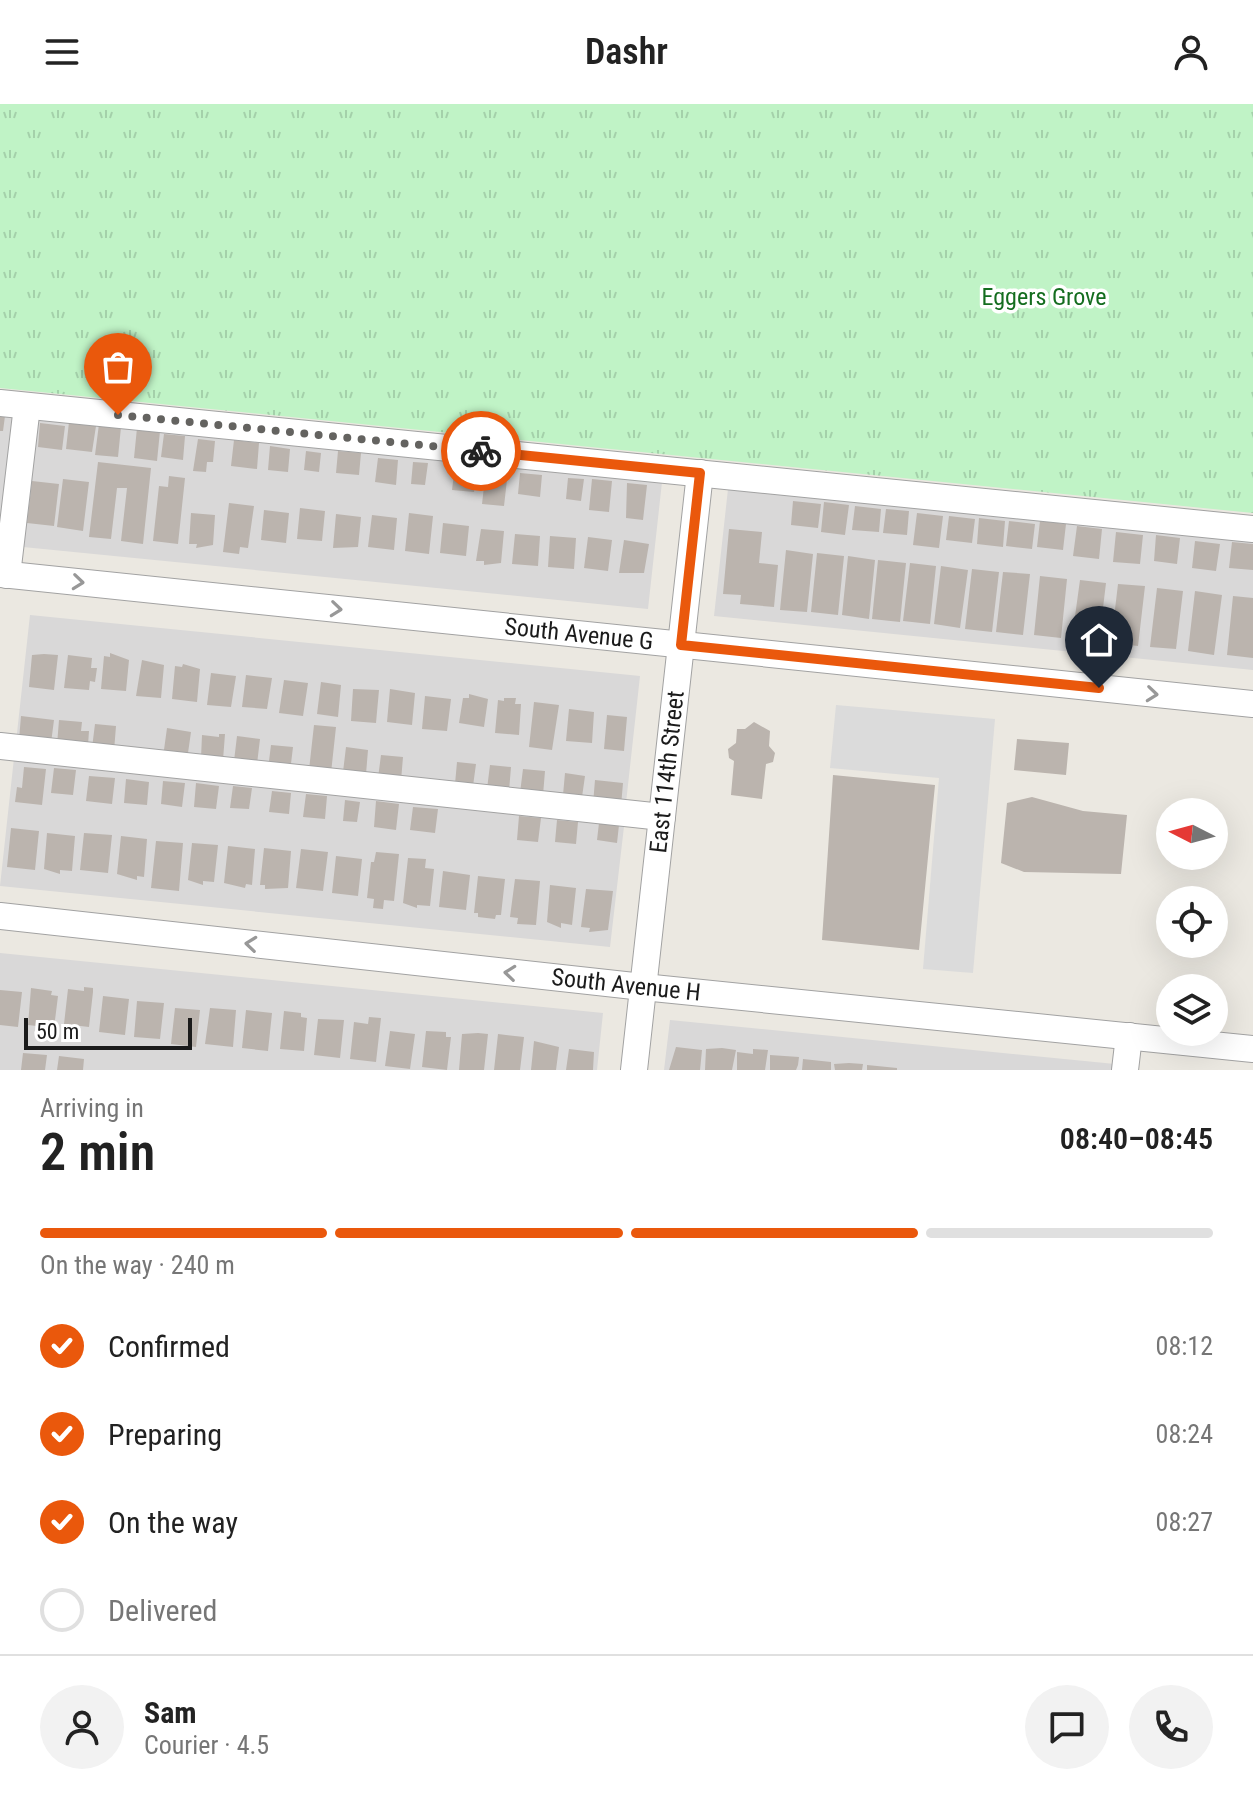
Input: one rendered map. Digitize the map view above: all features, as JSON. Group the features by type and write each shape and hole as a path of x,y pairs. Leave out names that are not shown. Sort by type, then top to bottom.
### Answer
{"street":[{"path":"0,403 1253,529"},
{"path":"4,575 27,406"},
{"name":"East 114th Street","path":"634,1070 700,473"},
{"name":"South Avenue G","path":"4,575 1253,704"},
{"path":"0,746 662,817"},
{"name":"South Avenue H","path":"0,916 643,987 1253,1049"},
{"path":"1125,1070 1129,1036"}],"shaded area":[{"path":"0,413 16,415 0,545"},
{"path":"36,417 662,482 648,609 23,547"},
{"path":"728,489 1253,541 1253,670 714,616"},
{"path":"30,615 640,676 626,803 16,742"},
{"path":"836,705 995,719 973,973 923,969 939,778 830,768"},
{"path":"14,758 625,818 610,947 0,886"},
{"path":"0,953 603,1013 597,1070 0,1070"},
{"path":"670,1020 1115,1064 1114,1070 664,1070"}],"green space":[{"name":"Eggers Grove","path":"0,104 1253,104 1253,513 0,388"}],"building":[{"path":"0,416 5,416 3,431 0,431"},
{"path":"69,422 96,426 92,452 66,449"},
{"path":"40,423 65,426 62,450 38,447"},
{"path":"99,424 121,427 118,457 95,455"},
{"path":"137,428 160,431 157,461 134,458"},
{"path":"164,434 185,436 183,460 161,457"},
{"path":"198,439 215,441 213,462 207,462 206,472 193,471"},
{"path":"234,440 259,443 257,469 231,466"},
{"path":"270,446 290,449 288,472 268,470"},
{"path":"306,451 321,453 319,472 304,470"},
{"path":"338,451 361,453 359,475 336,473"},
{"path":"378,458 398,460 396,485 375,482"},
{"path":"98,462 151,468 143,544 121,541 127,488 117,488 111,539 89,537"},
{"path":"413,462 428,463 425,485 411,484"},
{"path":"455,466 477,468 474,492 452,490"},
{"path":"486,469 508,471 504,506 482,504"},
{"path":"520,473 542,475 540,497 518,494"},
{"path":"169,476 185,478 178,544 153,541 159,486 168,487"},
{"path":"568,478 584,479 581,501 566,499"},
{"path":"63,479 89,482 83,531 57,527"},
{"path":"592,479 612,481 609,512 589,510"},
{"path":"32,481 59,484 54,526 27,523"},
{"path":"627,483 647,485 643,520 626,518"},
{"path":"793,501 821,504 818,528 791,525"},
{"path":"824,502 849,505 845,535 821,532"},
{"path":"229,503 254,506 248,548 240,547 239,554 223,552"},
{"path":"855,506 881,509 879,532 852,530"},
{"path":"300,508 325,511 322,541 297,539"},
{"path":"886,509 909,511 907,535 883,533"},
{"path":"264,510 289,513 286,543 261,540"},
{"path":"191,513 215,515 213,545 196,548 197,544 189,544"},
{"path":"409,513 433,516 429,554 405,551"},
{"path":"917,513 943,516 939,548 913,545"},
{"path":"336,514 361,517 358,547 333,548"},
{"path":"372,515 397,518 394,550 368,547"},
{"path":"949,516 975,519 972,543 946,540"},
{"path":"979,518 1005,521 1003,547 977,544"},
{"path":"1009,521 1035,524 1032,549 1006,546"},
{"path":"1040,521 1066,524 1063,550 1037,547"},
{"path":"443,523 469,526 466,556 440,553"},
{"path":"1077,526 1102,529 1099,559 1073,556"},
{"path":"481,529 504,531 501,563 484,565 484,561 476,561"},
{"path":"729,529 762,532 759,563 778,565 774,607 740,604 741,595 723,594"},
{"path":"1116,532 1143,535 1140,564 1113,562"},
{"path":"515,534 540,536 538,566 512,564"},
{"path":"1156,535 1180,538 1177,564 1154,561"},
{"path":"550,536 576,538 574,569 548,567"},
{"path":"588,537 612,540 608,571 584,568"},
{"path":"624,540 649,544 644,573 619,573"},
{"path":"1195,541 1220,544 1216,571 1192,568"},
{"path":"1232,542 1253,544 1253,570 1229,568"},
{"path":"786,550 813,554 807,612 780,610"},
{"path":"817,553 844,556 838,615 811,612"},
{"path":"848,556 875,560 869,619 842,615"},
{"path":"878,560 906,563 900,622 872,619"},
{"path":"910,563 936,566 930,624 903,621"},
{"path":"941,566 968,570 960,628 934,624"},
{"path":"972,569 999,572 992,632 965,629"},
{"path":"1003,572 1030,574 1023,635 996,632"},
{"path":"1040,576 1067,579 1061,638 1034,635"},
{"path":"1080,580 1106,583 1099,641 1072,638"},
{"path":"1118,584 1145,586 1138,646 1111,643"},
{"path":"1157,588 1183,591 1176,649 1150,647"},
{"path":"1195,591 1222,595 1214,655 1188,651"},
{"path":"1233,596 1253,598 1253,658 1227,655"},
{"path":"110,653 129,660 126,691 101,689 104,656 110,657"},
{"path":"32,655 58,655 54,690 29,687"},
{"path":"68,655 92,658 91,668 97,668 95,682 90,681 89,690 64,688"},
{"path":"142,660 164,665 161,698 136,696"},
{"path":"183,664 200,669 197,702 172,699 175,666 182,667"},
{"path":"211,673 236,676 231,707 207,705"},
{"path":"246,675 272,678 267,709 242,707"},
{"path":"284,680 308,683 303,716 279,713"},
{"path":"321,682 341,685 338,717 317,714"},
{"path":"353,689 379,690 376,723 351,721"},
{"path":"390,689 415,693 412,725 387,722"},
{"path":"469,694 488,699 484,727 459,723 463,698 469,698"},
{"path":"425,696 451,699 447,731 422,729"},
{"path":"504,698 516,698 515,704 521,704 519,735 495,733 498,700 504,701"},
{"path":"534,702 559,705 552,750 529,747"},
{"path":"569,709 594,712 592,743 566,741"},
{"path":"607,715 627,717 624,751 604,749"},
{"path":"21,716 54,720 51,743 19,740"},
{"path":"59,720 82,722 81,731 89,731 88,745 57,745"},
{"path":"754,722 770,731 769,746 775,753 773,762 766,764 762,799 731,795 734,761 729,758 728,749 736,743 737,729 745,729"},
{"path":"95,724 116,726 114,751 92,748"},
{"path":"314,725 336,727 331,773 309,770"},
{"path":"167,728 191,732 187,760 163,757"},
{"path":"219,734 225,734 223,760 201,758 202,735 219,737"},
{"path":"237,736 260,739 257,764 234,761"},
{"path":"1017,739 1069,743 1066,775 1014,770"},
{"path":"271,745 293,747 290,772 268,769"},
{"path":"346,747 368,750 366,774 343,772"},
{"path":"381,755 403,757 401,781 378,778"},
{"path":"457,762 476,764 473,786 455,784"},
{"path":"490,765 511,767 509,791 487,789"},
{"path":"24,767 46,769 42,805 15,802 17,787 22,788"},
{"path":"54,768 76,770 73,795 51,793"},
{"path":"523,769 545,771 543,795 520,793"},
{"path":"565,773 585,776 582,797 563,795"},
{"path":"833,775 935,785 919,950 822,940"},
{"path":"89,776 115,778 112,804 86,801"},
{"path":"126,779 149,782 147,805 124,803"},
{"path":"595,780 623,783 621,806 593,804"},
{"path":"163,781 185,783 182,807 161,804"},
{"path":"196,783 219,786 216,809 194,807"},
{"path":"233,786 252,788 249,809 230,808"},
{"path":"272,791 291,793 289,814 269,812"},
{"path":"306,794 327,796 325,819 303,817"},
{"path":"1032,797 1083,811 1127,815 1121,874 1024,872 1001,863 1007,803"},
{"path":"345,800 360,802 357,822 343,821"},
{"path":"376,801 399,804 396,830 374,827"},
{"path":"413,807 438,809 435,833 410,830"},
{"path":"519,816 541,818 538,842 517,840"},
{"path":"557,820 578,822 576,844 555,842"},
{"path":"599,823 619,825 617,843 597,840"},
{"path":"11,828 39,831 35,870 7,867"},
{"path":"47,833 75,836 72,871 60,870 60,874 44,869"},
{"path":"84,833 112,835 108,873 80,870"},
{"path":"121,836 147,839 144,877 137,876 137,880 117,874"},
{"path":"156,841 183,843 179,891 151,888"},
{"path":"192,843 218,845 214,882 203,881 203,885 188,880"},
{"path":"228,846 255,849 252,885 246,884 245,888 224,883"},
{"path":"264,848 291,851 288,888 265,889 265,885 260,885"},
{"path":"301,849 328,852 323,891 296,888"},
{"path":"376,852 399,854 394,901 384,900 383,909 373,908 374,899 367,898 371,862 374,862"},
{"path":"336,856 362,859 358,896 332,893"},
{"path":"408,858 426,859 425,868 434,869 430,906 417,905 417,908 403,903"},
{"path":"443,871 470,875 466,910 439,907"},
{"path":"478,876 505,879 501,915 496,915 495,919 478,917 478,913 474,913"},
{"path":"515,879 540,881 536,925 517,924 518,918 510,917"},
{"path":"550,885 576,888 572,925 561,923 561,928 547,922"},
{"path":"586,889 613,891 608,930 589,932 590,928 581,927"},
{"path":"84,987 93,988 89,1027 64,1024 68,989 84,991"},
{"path":"31,988 52,991 51,995 58,996 54,1028 28,1025"},
{"path":"0,990 22,992 18,1027 0,1025"},
{"path":"103,996 129,999 125,1035 99,1032"},
{"path":"137,1001 164,1003 160,1039 134,1037"},
{"path":"175,1008 200,1010 196,1047 171,1044"},
{"path":"210,1008 236,1010 233,1047 205,1044"},
{"path":"246,1010 272,1013 268,1051 242,1048"},
{"path":"284,1011 301,1013 301,1017 307,1018 304,1051 280,1049"},
{"path":"369,1017 381,1018 376,1062 350,1059 354,1022 368,1024"},
{"path":"318,1019 344,1020 340,1058 314,1055"},
{"path":"390,1031 415,1034 410,1069 385,1066"},
{"path":"426,1031 446,1032 446,1037 451,1037 447,1070 422,1067"},
{"path":"462,1034 488,1034 484,1070 459,1070"},
{"path":"498,1034 524,1037 520,1070 494,1070"},
{"path":"534,1041 559,1047 556,1070 531,1070"},
{"path":"676,1047 702,1050 700,1070 669,1070"},
{"path":"569,1049 594,1052 593,1070 566,1070"},
{"path":"706,1049 736,1050 732,1070 705,1070"},
{"path":"753,1049 768,1050 765,1070 737,1070 737,1052 753,1054"},
{"path":"23,1053 47,1055 45,1070 21,1070"},
{"path":"770,1055 799,1057 796,1070 770,1070"},
{"path":"59,1056 84,1059 83,1070 57,1070"},
{"path":"803,1059 831,1062 831,1070 802,1070"},
{"path":"834,1064 863,1064 862,1070 835,1070"},
{"path":"867,1065 897,1068 897,1070 867,1070"}],"way so far":[{"path":"118,415 481,451"}],"route":[{"path":"481,451 700,473 681,645 1099,688"}]}
